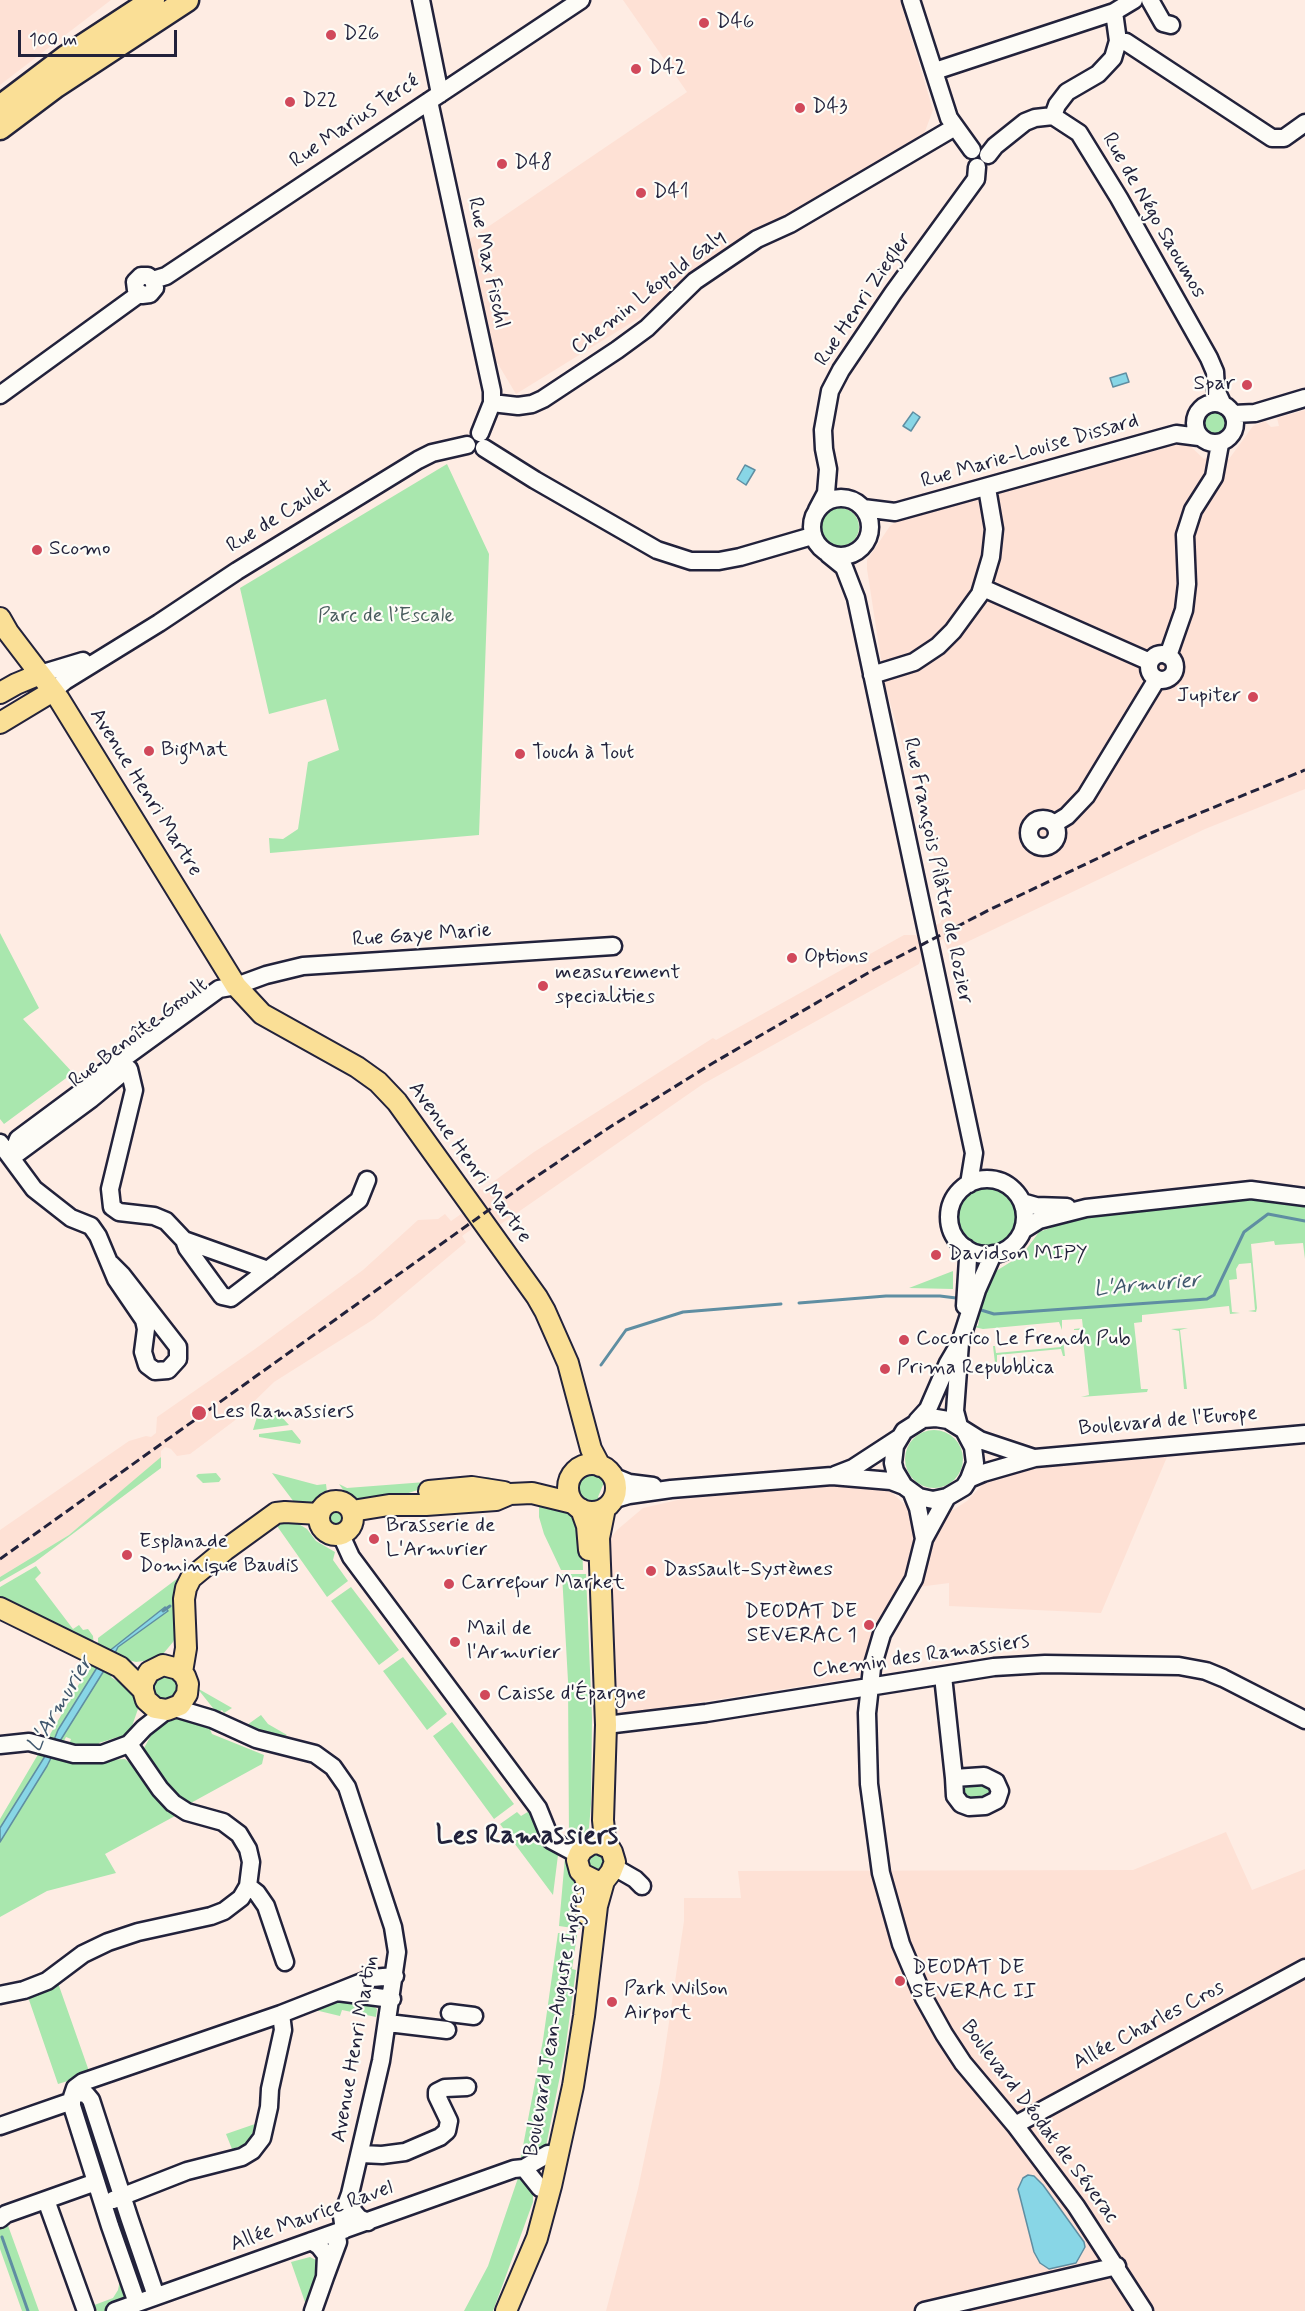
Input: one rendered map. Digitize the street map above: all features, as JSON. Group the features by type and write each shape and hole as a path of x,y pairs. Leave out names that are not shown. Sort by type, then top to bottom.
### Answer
{"highway":[{"path":"0,107 153,0"},
{"path":"0,128 56,86 187,0"},
{"path":"0,101 26,87"}],"main road":[{"path":"0,618 58,698"},
{"path":"0,709 23,695 40,674"},
{"name":"Rue de Caulet","path":"0,693 40,674"},
{"name":"Rue de Caulet","path":"0,723 58,698"},
{"name":"Avenue Henri Martre","path":"58,698 236,986 262,1014 357,1067 378,1082 397,1101 545,1311 567,1363 587,1427 591,1449 606,1471"},
{"name":"Avenue Henri Martre","path":"573,1473 580,1451 578,1403"},
{"path":"532,1493 587,1465 606,1471 615,1488 599,1538 606,1725 604,1834 578,1866 584,1875 593,1880 611,1872 614,1857 593,1849"},
{"path":"573,1473 568,1487 589,1539 595,1710 593,1849"},
{"path":"352,1510 389,1504 426,1505 496,1500 510,1494 532,1493 593,1511 608,1504"},
{"path":"336,1500 346,1503 352,1510 353,1524 341,1535 334,1535 322,1528 319,1514 327,1503 336,1500"},
{"path":"0,1608 111,1663 155,1708 171,1709 184,1700 185,1593 188,1583 198,1570 276,1514 285,1512 319,1514"},
{"path":"144,1695 145,1677 158,1666 185,1634"},
{"path":"111,1663 173,1666 185,1680"},
{"name":"Boulevard Jean-Auguste Ingres","path":"506,2311 537,2238 563,2135 584,2016 597,1906 602,1887 611,1872"},
{"name":"Boulevard Jean-Auguste Ingres","path":"496,2311 526,2239 548,2154 569,2048 584,1947 588,1886 584,1875"}],"street":[{"name":"Rue Max Fischl","path":"421,0 435,98 492,391 492,403 477,442"},
{"name":"Rue Marius Tercé","path":"0,395 130,302 139,294 135,286 137,278 145,275 153,280 166,276 582,0"},
{"path":"911,0 944,105 955,127 983,153 1025,122 1053,116 1057,105 1067,92 1098,74 1107,65 1113,58 1118,41 1114,12"},
{"path":"934,71 1114,12 1134,0"},
{"path":"1150,0 1163,23 1171,25"},
{"path":"1118,41 1126,42 1272,138 1284,138 1305,123"},
{"name":"Rue de Négo Saoumos","path":"1053,116 1072,126 1079,133 1119,198 1209,358 1215,372 1223,407"},
{"name":"Chemin Léopold Galy","path":"492,403 518,406 543,399 647,328 695,281 743,248 764,235 790,224 955,127"},
{"name":"Rue Henri Ziegler","path":"817,510 826,493 828,470 824,449 825,412 831,391 841,370 905,276 976,179 983,153"},
{"path":"1223,407 1231,436 1220,444 1208,443 1199,437 1195,429 1195,420 1199,410 1223,407 1247,419 1255,412 1305,398"},
{"name":"Rue Marie-Louise Dissard","path":"858,504 895,512 1176,434 1195,420"},
{"name":"Rue Marie-Louise Dissard","path":"1176,434 1199,437"},
{"path":"477,442 526,475 657,550 692,561 719,561 740,557 812,536"},
{"name":"Rue de Caulet","path":"58,698 65,681 237,571 418,460 432,453 477,442"},
{"path":"1168,656 1184,610 1188,584 1185,535 1193,510 1214,477 1220,444"},
{"name":"Rue Henri Ziegler","path":"828,470 841,490 858,504"},
{"path":"872,675 914,662 938,646 953,631 983,588 991,557 994,529 987,488"},
{"path":"833,498 845,498 858,504 870,522 867,539 859,550 845,556 828,554 822,549 812,536 812,520 817,510 833,498"},
{"name":"Rue Marie-Louise Dissard","path":"867,539 895,512"},
{"name":"Rue François Pilâtre de Rozier","path":"856,598 856,561 867,539"},
{"name":"Rue François Pilâtre de Rozier","path":"828,554 844,567 856,598 974,1153 969,1184"},
{"path":"983,588 1150,662"},
{"name":"Rue de Caulet","path":"40,674 63,669 126,644"},
{"path":"1157,655 1168,656 1174,663 1173,673 1167,679 1157,679 1150,672 1150,662 1157,655"},
{"path":"1054,824 1067,816 1086,796 1157,679"},
{"name":"Rue Gaye Marie","path":"236,986 266,975 303,966 613,946"},
{"name":"Rue Benoîte Groult","path":"11,1158 224,998 236,986"},
{"name":"Rue Benoîte Groult","path":"18,1139 208,996 219,989 236,986"},
{"path":"129,1069 134,1090 110,1189 112,1207 119,1212 154,1216 166,1221 184,1240 187,1248 222,1296 231,1298 359,1200 367,1180"},
{"path":"11,1158 18,1139 0,1141 11,1158 34,1189 71,1218 91,1226 111,1264 116,1279 144,1320 146,1329 144,1352 147,1365 155,1371 168,1370 178,1359 178,1347 111,1264"},
{"name":"Rue François Pilâtre de Rozier","path":"974,1153 993,1179"},
{"path":"1023,1230 1025,1214 1022,1202 1012,1188 993,1179 980,1180 969,1184 957,1193 950,1212 953,1232 966,1248 979,1254 1001,1252 1014,1243 1023,1230 1039,1220 1086,1208 1251,1190 1305,1197"},
{"path":"1022,1202 1036,1206 1086,1208"},
{"path":"184,1240 268,1270"},
{"path":"966,1248 968,1258 964,1325 960,1343 955,1411 975,1455 973,1472 969,1479"},
{"path":"964,1325 993,1254"},
{"path":"832,1476 853,1468 898,1438 917,1421 928,1409 948,1363 960,1343"},
{"name":"Boulevard de l'Europe","path":"917,1421 936,1418 948,1420 990,1445 1035,1458"},
{"name":"Boulevard de l'Europe","path":"948,1497 964,1487 969,1479 1035,1458 1305,1434"},
{"path":"898,1438 893,1463 895,1472 908,1490"},
{"path":"606,1471 629,1483 671,1489"},
{"path":"608,1504 629,1495 671,1489 832,1476 891,1481 926,1499 948,1497"},
{"name":"Boulevard Déodat de Séverac","path":"908,1490 918,1508 924,1539"},
{"name":"Boulevard Déodat de Séverac","path":"948,1497 924,1539 914,1579 882,1634 872,1668 867,1751 873,1822 881,1873 901,1944 924,1998 944,2034 963,2063 1076,2206 1144,2311"},
{"path":"341,1535 351,1557 538,1808 551,1840 593,1849"},
{"name":"Chemin des Ramassiers","path":"606,1725 706,1713 994,1667 1045,1664 1179,1666 1217,1674 1305,1720"},
{"path":"943,1676 954,1778"},
{"name":"Avenue Henri Martin","path":"185,1680 212,1719"},
{"path":"144,1695 144,1728"},
{"path":"0,1745 29,1742 74,1754 111,1753 129,1744 144,1728 171,1709"},
{"name":"Avenue Henri Martin","path":"171,1709 212,1719 256,1739 315,1754 327,1761 347,1786 393,1927 397,1952 392,1999 361,2154 342,2216 338,2242 313,2311"},
{"path":"0,1995 24,1990 47,1981 83,1954 108,1942 138,1932 218,1914 236,1903 248,1886 251,1862 248,1849 238,1834 223,1822 187,1812 173,1803 160,1789 129,1744"},
{"path":"611,1872 634,1879 642,1886"},
{"path":"248,1886 257,1893 266,1906 285,1962"},
{"name":"Allée Charles Cros","path":"1015,2126 1305,1968"},
{"path":"137,2303 72,2106 73,2091 83,2082 281,2014 372,1977 395,1976"},
{"path":"337,1992 392,1999"},
{"path":"103,2203 187,2171 242,2157 255,2149 262,2138 269,2107 270,2089 283,2030 281,2014"},
{"path":"388,2023 449,2021 474,2016"},
{"path":"361,2154 382,2155 405,2152 440,2137 447,2131 449,2121 437,2092 445,2088 467,2087"},
{"path":"0,2127 72,2100 82,2093 86,2094 91,2100 156,2296"},
{"name":"Allée Maurice Ravel","path":"115,2311 514,2169 524,2168 548,2154"},
{"path":"524,2168 540,2188"},
{"path":"0,2219 6,2214 96,2182"},
{"path":"350,2194 353,2211 359,2218 368,2222"},
{"path":"46,2200 86,2311"},
{"name":"Avenue Henri Martin","path":"311,2241 319,2246 326,2255 325,2277"},
{"path":"924,2311 1117,2266"}],"shaded area":[{"path":"0,0 111,0 0,85"},
{"path":"623,0 900,0 933,110 924,134 693,274 639,318 516,394 495,359 470,239 687,92"},
{"path":"1305,410 1305,789 1205,829 948,951 943,939 920,951 919,964 703,1084 498,1226 490,1216 462,1236 466,1242 374,1319 274,1382 234,1421 190,1454 177,1456 171,1449 165,1447 161,1451 161,1457 154,1464 69,1535 0,1577 0,1530 129,1441 146,1436 151,1437 156,1433 157,1417 363,1270 418,1220 438,1219 445,1214 451,1221 480,1201 474,1193 482,1190 534,1152 713,1038 716,1040 904,935 916,935 940,923 949,908 885,685 867,569 867,560 890,526 896,522 1179,444 1189,445 1204,459 1209,456 1229,459 1253,426 1265,421 1271,427 1279,426 1277,418"},
{"path":"1167,1457 1101,1613 949,1606 949,1583 918,1587 892,1629 883,1650 882,1668 853,1678 625,1714 615,1710 605,1544 617,1530 643,1508 682,1499 840,1485 888,1489 906,1506 953,1510 967,1501 987,1480 999,1476 1036,1468"},
{"path":"1226,1832 1252,1890 1305,1869 1305,2311 606,2311 638,2189 660,2083 684,1921 684,1898 741,1898 738,1871 1133,1870"}],"green space":[{"path":"1214,410 1224,414 1228,424 1224,434 1214,438 1204,434 1200,424 1204,414"},
{"name":"Parc de l’Escale","path":"447,464 489,554 479,835 270,853 269,838 283,839 298,829 308,762 339,750 326,699 269,714 240,588"},
{"path":"840,508 853,514 859,527 853,540 840,546 827,540 821,527 827,514"},
{"path":"0,933 39,1008 23,1019 73,1073 4,1124 0,1119"},
{"path":"987,1186 1004,1191 1009,1195 1013,1200 1018,1217 1013,1234 1009,1239 1004,1243 987,1248 970,1243 965,1239 961,1234 956,1217 961,1200 965,1195 970,1191"},
{"path":"1246,1199 1305,1203 1305,1259 1303,1243 1275,1245 1274,1241 1251,1244 1256,1312 1248,1311 1255,1310 1251,1263 1239,1264 1236,1269 1237,1279 1229,1280 1232,1312 1240,1313 1230,1314 1229,1306 1142,1315 1142,1322 1134,1323 1141,1389 1148,1389 1147,1392 1081,1397 1089,1395 1082,1330 1074,1330 1083,1328 1082,1319 1062,1320 1062,1330 1059,1322 983,1329 974,1327 974,1325 978,1326 979,1320 976,1319 990,1279 996,1271 1022,1255 1039,1232 1053,1227 1052,1221 1104,1212"},
{"path":"953,1271 953,1289 909,1288"},
{"path":"1188,1328 1180,1330 1187,1389 1184,1389 1179,1331 1171,1329"},
{"path":"1063,1339 1065,1356 1061,1349 997,1355 997,1363 995,1363 993,1346 995,1346 996,1353 1061,1347"},
{"path":"264,1411 278,1413 289,1425 253,1430 257,1417"},
{"path":"292,1430 301,1441 300,1444 259,1437 259,1434"},
{"path":"934,1430 950,1435 958,1443 963,1459 958,1475 950,1483 934,1488 918,1483 910,1475 905,1459 910,1443 918,1435"},
{"path":"161,1457 161,1468 35,1562 0,1582 0,1577 69,1535"},
{"path":"216,1473 221,1479 219,1482 203,1483 196,1476 198,1474"},
{"path":"272,1473 317,1485 326,1484 327,1492 313,1504 297,1506"},
{"path":"589,1473 598,1474 606,1484 603,1485 598,1497 600,1500 594,1502 581,1498 577,1490 581,1477"},
{"path":"491,1477 480,1481 421,1489 396,1497 357,1501 347,1495 339,1484 347,1488"},
{"path":"539,1505 565,1508 574,1515 582,1539 583,1570 561,1570 544,1534 539,1517"},
{"path":"336,1511 341,1513 343,1518 341,1523 336,1525 331,1523 329,1518 331,1513"},
{"path":"283,1523 297,1523 307,1529 316,1541 335,1552 333,1560 348,1581 327,1597 277,1526"},
{"path":"36,1566 41,1573 35,1579 73,1629 79,1625 83,1630 88,1629 93,1636 94,1648 0,1601 0,1587"},
{"path":"562,1574 586,1574 592,1718 589,1828 583,1836 573,1841 569,1840 568,1681"},
{"path":"178,1578 177,1633 163,1654 151,1660 136,1662 120,1658 98,1647 98,1638"},
{"path":"351,1587 399,1650 379,1665 331,1601"},
{"path":"403,1657 447,1714 427,1730 383,1671"},
{"path":"90,1665 97,1668 54,1740 48,1738"},
{"path":"105,1669 113,1673 111,1677 117,1681 119,1678 133,1690 138,1709 131,1729 120,1739 118,1737 99,1743 98,1746 69,1744 71,1739 66,1737 63,1743 60,1741"},
{"path":"165,1674 175,1677 178,1687 175,1697 165,1700 155,1697 152,1687 155,1677"},
{"path":"197,1688 232,1708 224,1713 222,1710 217,1713"},
{"path":"261,1715 268,1724 287,1735 282,1738 237,1723 240,1720 247,1725"},
{"path":"178,1717 209,1727 212,1734 264,1755 262,1764 189,1804 183,1801 169,1788 144,1752 154,1730 165,1720"},
{"path":"452,1722 514,1804 494,1819 433,1736"},
{"path":"40,1751 47,1753 0,1828 0,1819"},
{"path":"52,1756 125,1759 132,1765 157,1800 175,1816 105,1854 116,1873 47,1891 0,1917 0,1842"},
{"path":"969,1781 971,1785 992,1783 993,1799 965,1801 961,1787"},
{"path":"531,1810 547,1847 558,1855 553,1895 500,1824 517,1812 521,1816"},
{"path":"596,1853 602,1856 605,1862 602,1868 596,1871 590,1868 587,1862 590,1856"},
{"path":"565,1857 583,1890 580,1929 559,1926"},
{"path":"558,1933 577,1935 572,1969 576,1970 565,2051 546,2146 543,2150 520,2162 543,2040"},
{"path":"58,1983 90,2074 58,2084 28,1997"},
{"path":"343,2000 373,2006 377,2009 376,2017 342,2010 340,2016 315,2010"},
{"path":"82,2096 112,2180 109,2183 103,2183 75,2102"},
{"path":"255,2124 250,2141 232,2149 226,2134"},
{"path":"518,2178 524,2179 533,2193 533,2202 493,2311 464,2311 488,2266"},
{"path":"98,2197 127,2296 116,2307 104,2311 89,2307 113,2298 120,2280 92,2199"},
{"path":"119,2216 123,2217 147,2281 145,2295 137,2291 114,2219"},
{"path":"6,2220 39,2311 22,2311 0,2249 0,2227"},
{"path":"310,2257 320,2266 306,2305 291,2262"}],"water":[{"path":"1126,373 1129,382 1113,387 1110,378"},
{"path":"913,412 920,417 911,431 903,426"},
{"path":"745,465 755,470 746,485 737,479"},
{"path":"165,1607 168,1611 118,1647 114,1655 108,1652"},
{"path":"98,1666 105,1669 60,1741 54,1740 58,1730"},
{"path":"47,1753 52,1756 47,1766 0,1842 0,1828"},
{"path":"1028,2175 1034,2176 1043,2185 1084,2242 1085,2247 1076,2263 1049,2269 1040,2263 1034,2252 1018,2189 1023,2178"}],"waterway":[{"name":"L'Armurier","path":"981,1310 994,1314 1207,1299 1214,1295 1244,1232 1268,1214 1305,1221"},
{"name":"L'Armurier","path":"799,1303 886,1296 956,1298"},
{"name":"L'Armurier","path":"601,1365 626,1330 683,1312 781,1304"},
{"name":"L'Armurier","path":"163,1611 170,1606"},
{"path":"2,2237 28,2311"}],"railway":[{"path":"0,1559 528,1182 610,1127 713,1063 873,970 989,910 1151,833 1305,770"}],"place":[{"name":"D46","path":"704,23"},
{"name":"D26","path":"331,35"},
{"name":"D42","path":"636,69"},
{"name":"D22","path":"290,102"},
{"name":"D43","path":"800,108"},
{"name":"D48","path":"502,164"},
{"name":"D41","path":"641,193"},
{"name":"Spar","path":"1247,385"},
{"name":"Scomo","path":"37,550"},
{"name":"Jupiter","path":"1253,697"},
{"name":"BigMat","path":"149,751"},
{"name":"Touch à Tout","path":"520,754"},
{"name":"Options","path":"792,958"},
{"name":"measurement specialities","path":"543,986"},
{"name":"Davidson MIPY","path":"936,1255"},
{"name":"Cocorico Le French Pub","path":"904,1340"},
{"name":"Prima Repubblica","path":"885,1369"},
{"name":"Les Ramassiers","path":"199,1413"},
{"name":"Brasserie de L'Armurier","path":"374,1539"},
{"name":"Esplanade Dominique Baudis","path":"127,1555"},
{"name":"Dassault-Systèmes","path":"651,1571"},
{"name":"Carrefour Market","path":"449,1584"},
{"name":"DEODAT DE SEVERAC 1","path":"869,1625"},
{"name":"Mail de l'Armurier","path":"455,1642"},
{"name":"Caisse d'Épargne","path":"485,1695"},
{"name":"DEODAT DE SEVERAC II","path":"900,1981"},
{"name":"Park Wilson Airport","path":"612,2002"}],"district":[{"name":"Les Ramassiers","path":"527,1837"}]}
